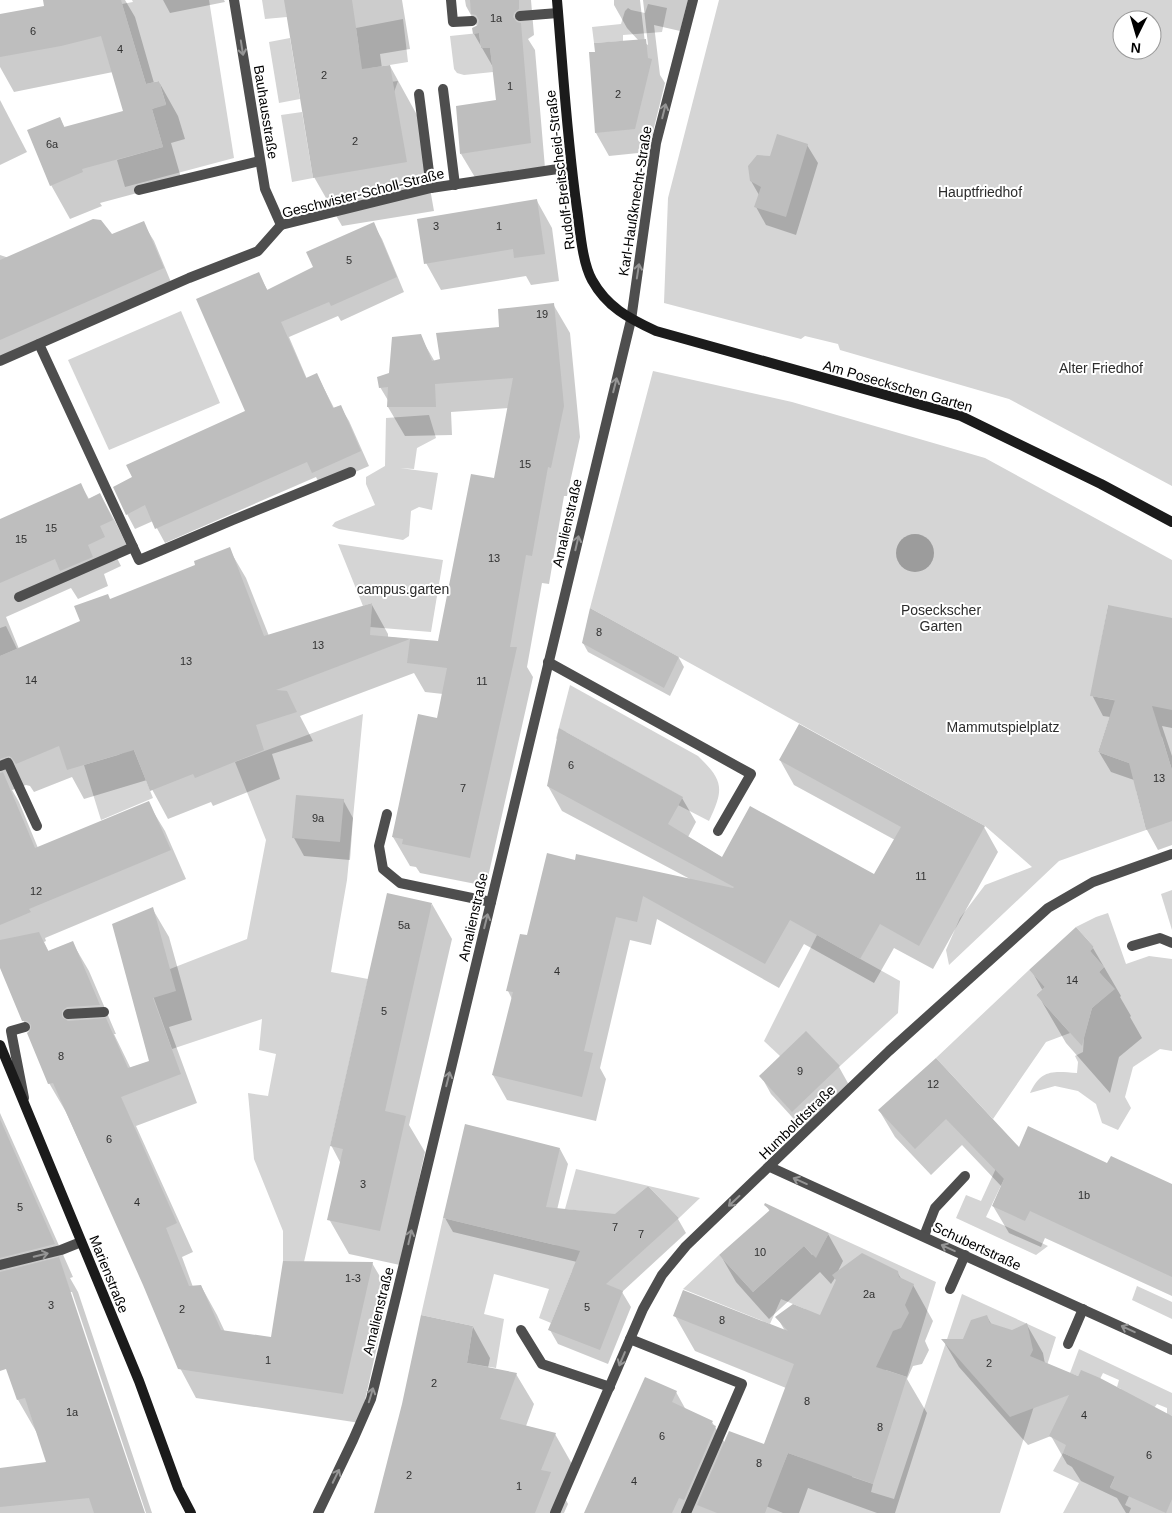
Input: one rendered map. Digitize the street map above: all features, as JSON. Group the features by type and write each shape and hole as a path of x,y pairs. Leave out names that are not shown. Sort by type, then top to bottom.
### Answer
{"street":[{"name":"Bauhausstraße","path":"234,0 265,189 281,225"},
{"path":"451,0 453,22 472,20"},
{"name":"Rudolf-Breitscheid-Straße","path":"557,0 571,167 582,247 591,278 608,303 631,320"},
{"name":"Karl-Haußknecht-Straße","path":"631,320 656,144 693,0"},
{"path":"520,16 558,13"},
{"path":"443,89 455,185"},
{"path":"419,94 431,188"},
{"path":"139,190 260,162"},
{"name":"Geschwister-Scholl-Straße","path":"0,362 189,278 258,251 281,225 431,188 571,167"},
{"name":"Am Poseckschen Garten","path":"631,320 656,331 687,341 961,416 1101,484 1172,522"},
{"name":"Amalienstraße","path":"318,1513 371,1399 631,320"},
{"path":"39,344 139,560 351,472"},
{"path":"18,597 133,547"},
{"path":"548,662 751,774 718,831"},
{"path":"0,766 8,763 37,826"},
{"path":"387,814 379,846 382,869 400,883 491,902"},
{"name":"Humboldtstraße","path":"555,1513 643,1309 662,1275 686,1246 889,1052 1048,908 1093,882 1172,854"},
{"path":"1132,946 1160,938 1172,944"},
{"path":"68,1014 104,1012"},
{"path":"25,1028 12,1031 26,1106"},
{"name":"Marienstraße","path":"0,1045 139,1381 178,1488 191,1513"},
{"name":"Schubertstraße","path":"770,1167 1172,1350"},
{"path":"924,1236 936,1208 965,1176"},
{"path":"0,1265 61,1250 81,1242"},
{"path":"950,1289 965,1255"},
{"path":"1068,1344 1083,1309"},
{"path":"521,1330 542,1364 610,1387"},
{"path":"630,1338 742,1384 686,1513"}],"green space":[{"path":"132,0 209,0 234,158 125,187 117,160 163,147 152,109 166,104 159,81 146,84 122,4 133,2"},
{"path":"262,0 285,0 287,17 265,19"},
{"name":"Hauptfriedhof","path":"719,0 1172,0 1172,486 1009,399 840,350 838,344 805,336 801,339 664,303 668,198"},
{"path":"648,4 667,8 662,32 623,35 623,41 594,43 592,27 621,24 625,11 628,8 645,13"},
{"path":"403,19 408,62 371,68 367,85 398,81 393,95 357,103 348,51 359,49 356,28"},
{"path":"479,33 481,48 490,48 493,72 464,75 457,73 454,69 450,36"},
{"path":"290,38 300,99 279,103 269,42"},
{"path":"302,112 313,178 292,182 281,115"},
{"path":"181,311 220,403 109,450 68,360"},
{"name":"Poseckscher Garten","path":"653,371 792,402 985,458 1172,560 1172,770 1162,737 1109,719 1098,752 1143,768 1136,790 1146,830 1059,861 949,965 946,950 960,918 985,885 1032,867 985,826 590,608","holes":["1108,605 1134,704 1091,696"]},
{"path":"429,415 436,438 417,448 414,469 400,468 438,473 432,510 419,507 411,511 409,536 403,540 339,529 332,526 335,522 375,505 366,484 366,477 385,466 386,418"},
{"name":"campus.garten","path":"338,544 443,560 431,632 370,627 372,603 363,606"},
{"path":"6,626 17,649 0,656 0,628"},
{"path":"570,685 698,756 713,772 719,786 717,801 709,821 678,805 682,797 566,732 556,739"},
{"path":"363,714 347,880 331,972 368,979 304,1262 283,1261 283,1231 254,1159 248,1093 268,1096 276,1054 259,1050 262,1019 172,1049 146,976 170,969 247,939 266,840 235,762"},
{"path":"133,748 153,798 101,820 84,765 118,755"},
{"path":"1172,890 1172,930 1161,894"},
{"path":"1108,913 1126,964 1149,956 1172,959 1172,1051 1160,1049 1133,1067 1125,1097 1131,1108 1118,1130 1102,1123 1096,1104 1078,1091 1055,1086 1030,1093 1039,1079 1049,1073 1077,1073 1078,1062 1075,1056 1083,1052 1084,1037 1092,1008 1114,989 1099,972 1104,967 1090,951 1094,947 1076,927"},
{"path":"817,935 900,981 898,1013 840,1066 780,1056 764,1041"},
{"path":"1029,970 1045,987 1036,995 1070,1033 1046,1042 993,1119 936,1058"},
{"path":"1004,1151 1015,1156 986,1217 1048,1246 1036,1255 956,1218 966,1195 981,1201"},
{"path":"576,1169 700,1198 679,1218 648,1186 615,1215 565,1209"},
{"path":"443,1218 555,1245 597,1242 572,1271 551,1323 539,1318 549,1289 494,1274 484,1314 504,1319 496,1368 467,1363 473,1326 421,1315"},
{"path":"829,1233 936,1282 907,1377 886,1370 852,1477 873,1484 871,1492 894,1499 962,1294 1056,1337 1000,1513 783,1513 766,1506 788,1453 811,1461 805,1309 781,1299 770,1324 683,1289 719,1255 753,1292 804,1246 812,1255 820,1249"},
{"path":"1137,1286 1172,1302 1172,1319 1132,1300"},
{"path":"1079,1349 1172,1393 1172,1416 1167,1415 1167,1408 1157,1404 1154,1408 1148,1406 1110,1487 1129,1496 1125,1505 1131,1508 1129,1513 1063,1513 1079,1483 1053,1471 1063,1453 1079,1460 1121,1389 1117,1387 1119,1380 1103,1373 1100,1379 1081,1371 1078,1376 1070,1373"}],"shaded area":[{"path":"915,534 929,539 934,553 929,567 915,572 901,567 896,553 901,539"}],"building":[{"path":"43,0 121,0 146,84 159,81 166,105 152,109 163,147 82,169 83,172 50,186 27,130 60,117 64,127 123,111 101,36 61,46 0,57 0,14 44,6"},
{"path":"284,0 352,0 362,69 390,65 407,162 313,178"},
{"path":"470,0 519,0 519,9 514,13 513,17 517,22 521,23 531,143 460,154 456,106 496,100 490,48 481,48 479,33 473,34 472,28 478,25 479,20 476,15 471,14"},
{"path":"646,39 648,58 652,59 635,129 595,133 589,52 595,52 594,43"},
{"path":"777,134 808,144 786,217 754,207 761,187 750,181 748,166 757,155 770,156"},
{"path":"537,199 545,254 514,258 513,249 424,264 417,219"},
{"path":"93,219 101,220 112,234 144,221 164,268 0,340 0,260"},
{"path":"374,222 397,277 331,306 329,302 281,322 306,378 317,373 333,408 341,405 361,451 312,473 307,462 155,529 145,505 126,515 113,487 132,477 126,465 245,411 196,299 259,272 267,290 313,267 306,252"},
{"path":"554,303 564,406 551,468 548,467 532,556 526,555 510,647 517,647 470,858 402,844 403,839 392,837 418,714 437,718 447,668 407,663 410,639 276,690 287,691 297,712 256,725 264,750 195,778 193,774 150,791 134,750 67,770 59,746 16,764 9,756 0,759 0,656 80,621 74,606 108,594 110,599 195,565 194,561 230,547 264,636 372,603 370,635 438,641 471,474 494,478 513,378 435,384 436,407 387,407 388,387 379,388 377,377 389,373 392,337 421,334 432,361 440,359 436,333 499,327 498,309"},
{"path":"81,483 88,499 100,493 113,520 100,526 105,537 88,545 93,557 60,571 55,559 0,583 0,519"},
{"path":"1108,605 1172,618 1172,710 1152,706 1172,770 1172,821 1146,830 1129,763 1098,752 1115,700 1090,696"},
{"path":"590,608 679,657 664,688 582,643"},
{"path":"799,724 985,826 919,946 880,924 860,959 790,920 765,964 643,896 637,922 616,917 584,1051 593,1053 582,1097 492,1075 513,992 506,991 520,934 527,935 547,853 575,860 576,854 734,887 547,786 559,728 683,797 668,824 722,857 750,806 874,874 901,827 779,760"},
{"path":"3,772 35,848 149,801 171,850 29,909 31,912 0,925 0,773"},
{"path":"296,795 344,799 340,842 292,838"},
{"path":"387,893 432,903 385,1111 406,1116 380,1231 327,1220 343,1149 330,1146"},
{"path":"153,907 176,991 153,998 181,1074 121,1097 177,1223 166,1228 189,1286 201,1285 221,1330 271,1337 283,1261 373,1262 343,1394 178,1369 143,1285 53,1083 48,1084 27,1033 31,1029 31,1025 27,1021 22,1021 0,968 0,940 39,932 48,951 73,941 100,1005 67,1007 62,1011 62,1017 68,1021 106,1018 128,1068 149,1061 112,924"},
{"path":"1076,927 1094,947 1090,951 1104,967 1099,972 1115,989 1092,1008 1082,1046 1036,995 1045,987 1029,970"},
{"path":"806,1031 840,1066 792,1112 759,1076"},
{"path":"936,1058 1019,1147 1028,1126 1107,1163 1111,1156 1172,1184 1172,1277 1030,1211 1025,1221 992,1206 1004,1179 946,1119 915,1149 878,1110"},
{"path":"0,1119 55,1244 0,1258"},
{"path":"465,1124 560,1148 546,1207 615,1214 648,1186 679,1218 606,1284 623,1291 600,1350 548,1330 580,1251 443,1218"},
{"path":"765,1203 829,1233 816,1258 804,1246 753,1292 719,1255 770,1210 764,1205"},
{"path":"862,1253 898,1271 899,1277 914,1284 905,1305 909,1313 901,1328 893,1331 876,1367 907,1377 873,1484 788,1453 765,1513 717,1513 697,1505 729,1431 764,1444 794,1364 673,1316 683,1290 788,1331 775,1317 793,1304 820,1315 836,1280 832,1275"},
{"path":"59,1257 145,1513 94,1513 89,1498 0,1507 0,1468 46,1462 25,1398 17,1400 6,1369 0,1371 0,1272"},
{"path":"421,1315 473,1326 467,1363 517,1373 500,1419 556,1433 541,1470 551,1472 535,1513 374,1513 402,1404"},
{"path":"987,1315 990,1323 1012,1330 1027,1323 1033,1350 1030,1356 1078,1376 1081,1370 1100,1378 1172,1416 1172,1499 1166,1513 1110,1488 1115,1477 1063,1453 1066,1445 1049,1436 1069,1395 1010,1417 941,1339 963,1339 971,1320"},
{"path":"645,1377 677,1391 672,1402 713,1421 711,1424 716,1426 684,1500 679,1498 672,1513 584,1513"}],"park label":[{"name":"Alter Friedhof","path":"1101,368"},
{"name":"Mammutspielplatz","path":"1003,727"}]}
